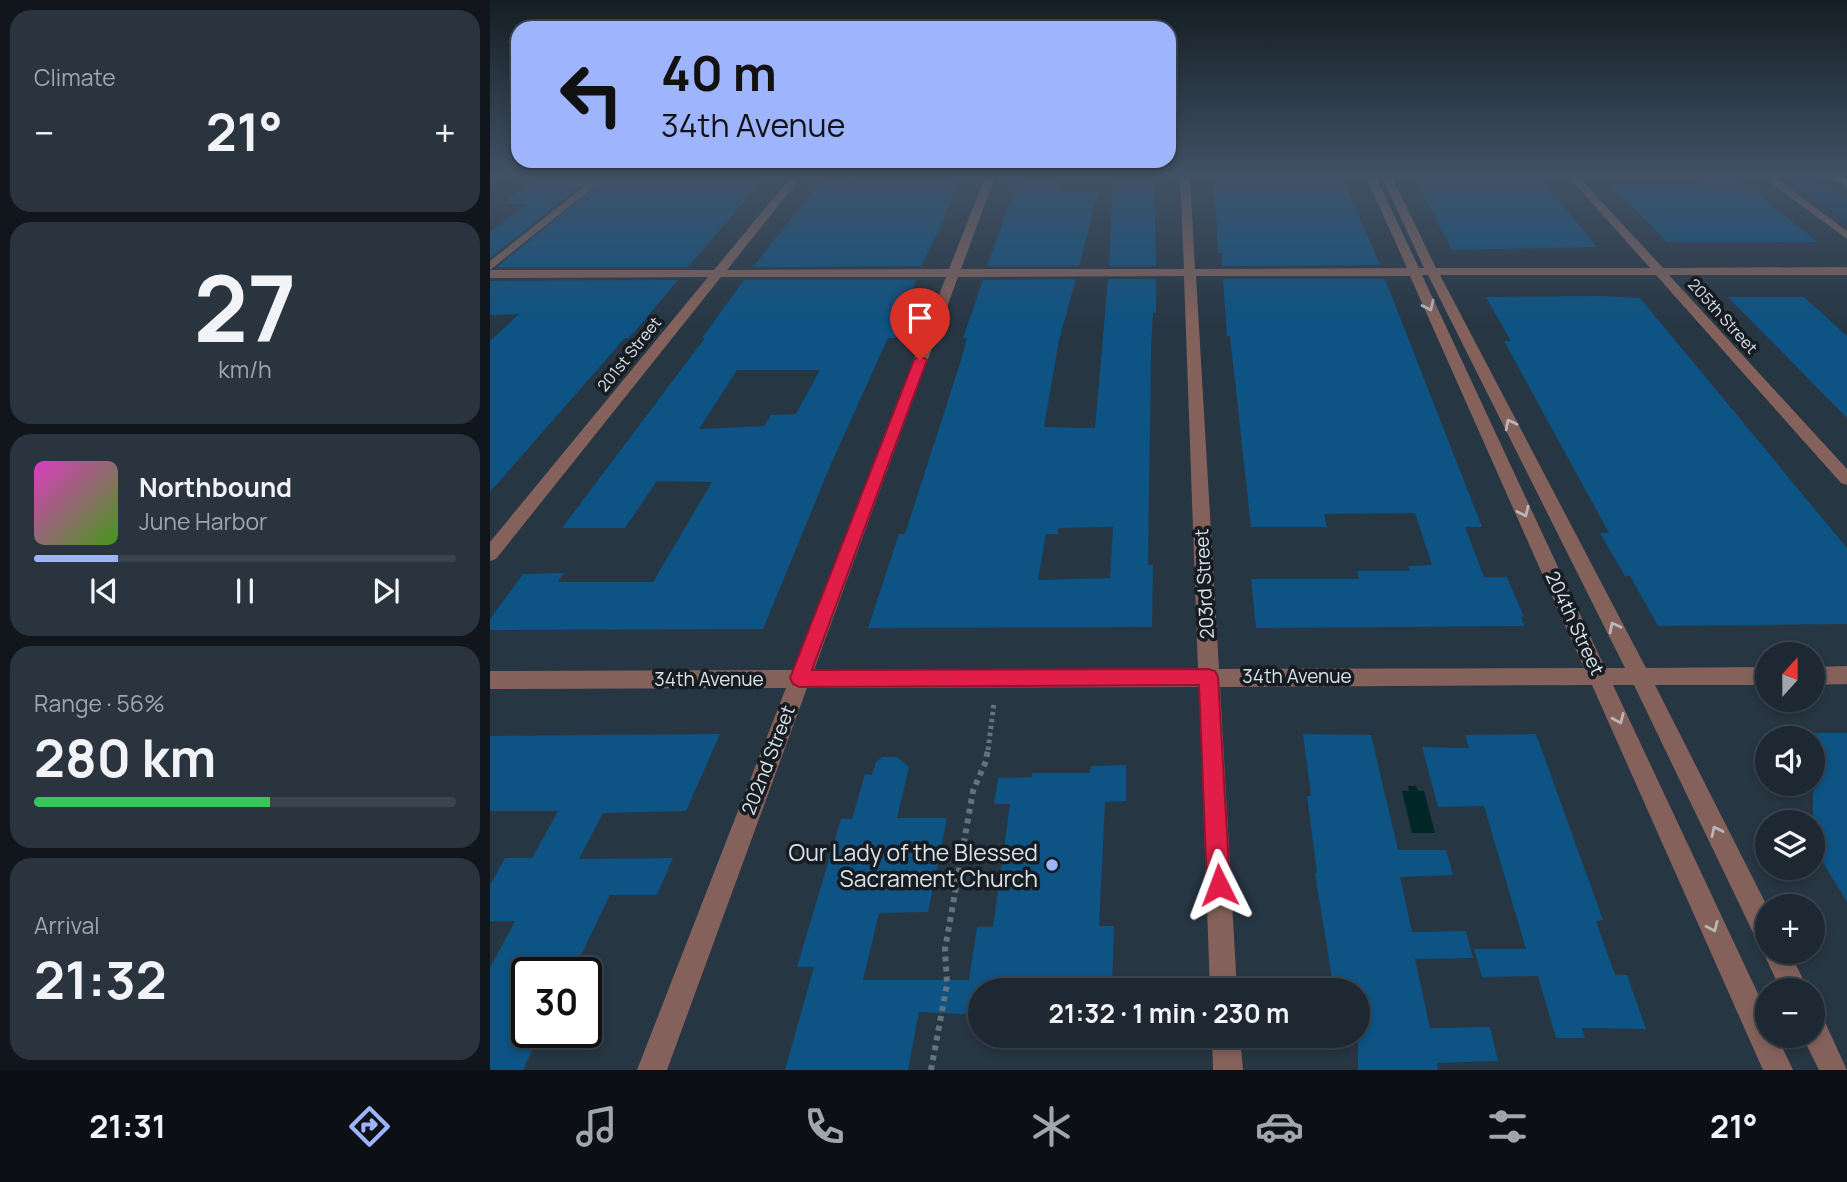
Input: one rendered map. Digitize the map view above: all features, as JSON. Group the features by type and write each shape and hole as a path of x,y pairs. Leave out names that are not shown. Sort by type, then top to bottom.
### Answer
{"street":[{"path":"490,267 539,227"},
{"name":"201st Street","path":"490,554 755,227"},
{"name":"202nd Street","path":"652,1070 971,227"},
{"name":"203rd Street","path":"1187,227 1223,978"},
{"name":"204th Street","path":"1398,227 1640,677 1755,910"},
{"name":"204th Street","path":"1406,227 1423,272 1600,676 1778,1070"},
{"name":"205th Street","path":"1619,227 1847,479"},
{"path":"490,274 1847,271"},
{"path":"1825,676 1847,675"},
{"name":"34th Avenue","path":"490,680 1755,676"},
{"path":"1227,1048 1228,1070"},
{"path":"1823,1048 1834,1070"}],"path":[{"path":"931,1070 947,984 945,949 973,791 986,761 994,703"}],"shaded area":[{"path":"1408,786 1416,786 1418,791 1424,791 1435,833 1412,833 1402,791 1409,791"}],"building":[{"path":"497,227 529,227 490,258 490,232"},
{"path":"546,227 722,227 688,267 497,267"},
{"path":"785,227 940,227 921,266 753,267"},
{"path":"1001,227 1089,227 1079,266 987,266"},
{"path":"1111,227 1155,227 1156,266 1109,266"},
{"path":"1217,227 1364,227 1380,265 1222,266 1222,253 1218,253"},
{"path":"1440,227 1581,227 1597,247 1452,250"},
{"path":"1652,227 1799,227 1818,242 1667,242"},
{"path":"1076,279 1059,340 1044,427 1095,428 1108,279 1156,279 1156,313 1153,313 1151,350 1148,565 1153,565 1152,627 868,628 899,534 905,534 961,360 967,338 963,338 983,280","holes":["1113,527 1110,578 1038,580 1046,534 1058,534 1058,528"]},
{"path":"1223,279 1385,279 1482,527 1465,527 1484,577 1507,577 1524,617 1521,617 1524,626 1256,628 1251,579 1359,579 1357,571 1410,571 1408,566 1432,565 1415,513 1324,514 1327,527 1251,527 1230,336 1227,336"},
{"path":"678,280 490,492 490,341 519,314 490,315 490,281"},
{"path":"744,280 916,280 895,338 888,338 831,464 763,629 490,630 490,619 523,574 564,573 558,582 653,582 712,482 657,481 625,528 562,528 705,338 702,338","holes":["737,370 820,370 796,414 771,415 764,426 699,429"]},
{"path":"1486,297 1640,298 1847,548 1847,624 1658,626 1630,576 1625,576 1600,533 1609,533 1504,341 1511,341"},
{"path":"1728,297 1804,297 1847,336 1847,418"},
{"path":"1825,733 1847,733 1847,902 1825,866 1825,810 1813,810 1813,796 1825,796"},
{"path":"720,734 686,811 603,813 579,859 673,858 657,895 610,895 580,957 511,957 511,1048 533,1048 523,1070 490,1070 490,968 515,921 490,921 490,885 505,858 532,858 558,811 490,811 490,736"},
{"path":"1303,734 1371,735 1398,850 1446,850 1453,875 1400,877 1412,932 1466,931 1473,958 1415,959 1430,1028 1490,1027 1498,1061 1437,1063 1438,1070 1358,1070 1358,1048 1370,1048 1370,978 1332,978 1315,874 1307,796 1311,796"},
{"path":"1536,734 1603,920 1596,921 1615,975 1627,975 1646,1029 1582,1028 1585,1038 1556,1038 1538,976 1482,977 1474,949 1526,949 1484,806 1438,807 1422,747 1469,748 1465,735"},
{"path":"882,757 897,757 909,767 897,818 947,818 928,912 879,913 863,980 968,980 968,1014 919,1012 908,1070 785,1070 814,967 797,967 841,819 852,819 865,774 872,775 876,762"},
{"path":"1126,765 1126,801 1105,802 1099,926 1114,926 1112,978 969,978 977,927 993,927 1010,804 994,804 998,778 1032,777 1032,773 1090,773 1091,766"}],"place":[{"name":"Our Lady of the Blessed Sacrament Church","path":"1052,865"}],"route":[{"path":"920,360 799,678 1208,677 1219,885"}]}
